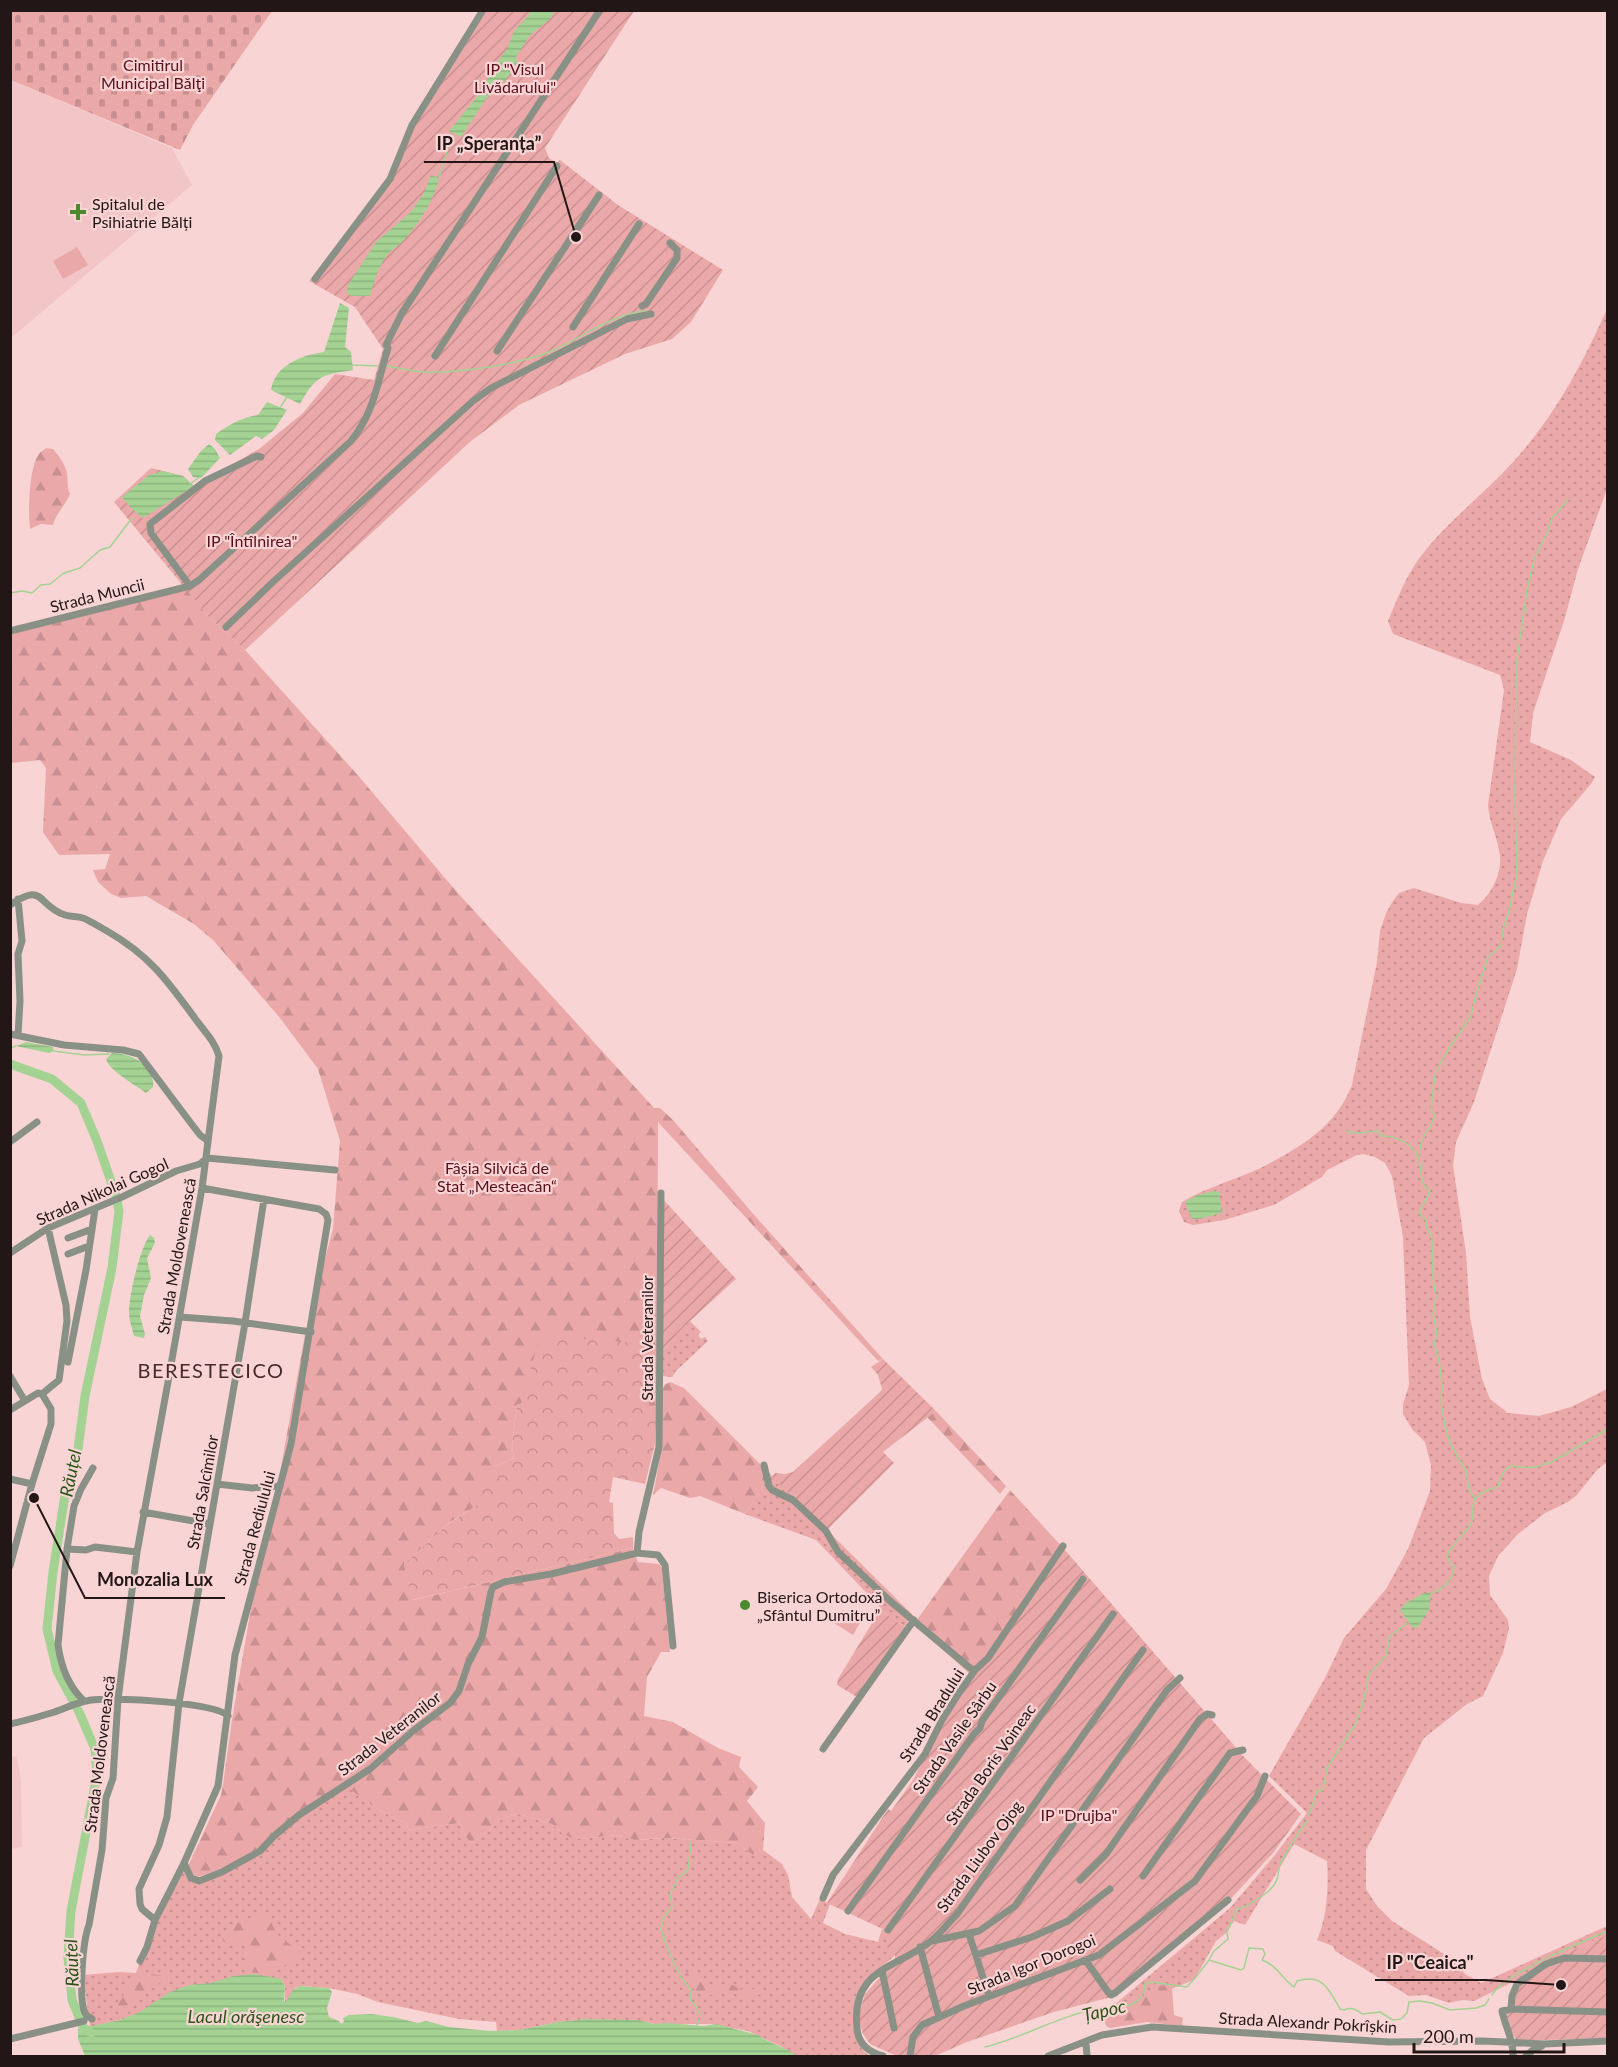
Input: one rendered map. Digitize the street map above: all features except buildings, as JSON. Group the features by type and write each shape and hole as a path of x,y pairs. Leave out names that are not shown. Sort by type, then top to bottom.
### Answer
{"street":[{"path":"315,279 390,179 412,125 483,10"},
{"path":"261,457 257,456 205,481 150,524 151,533 190,586 351,441 367,419 387,346 402,313 600,10"},
{"path":"435,356 557,166"},
{"path":"496,351 599,195"},
{"path":"573,327 639,224"},
{"path":"642,306 646,304 677,258 677,250 670,243"},
{"path":"226,627 473,401 491,388 627,319 651,314"},
{"name":"Strada Muncii","path":"10,631 190,586"},
{"name":"Strada Moldovenească","path":"10,904 31,894 37,895 67,916 84,918 126,942 155,966 176,992 218,1051 219,1060 215,1076 202,1188 136,1552 118,1699 112,1778 107,1789 102,1850 83,1945 83,2006 88,2020 10,2039"},
{"path":"18,900 22,941 18,954 20,1001 14,1035 64,1045 123,1050 139,1054 200,1135 208,1141"},
{"path":"10,1142 37,1122"},
{"path":"207,1158 335,1170"},
{"name":"Strada Nikolai Gogol","path":"10,1253 48,1228 176,1171 200,1164 207,1158"},
{"name":"Strada Rediulului","path":"140,1961 156,1920 218,1786 235,1655 291,1444 328,1217 319,1209 202,1188"},
{"name":"Strada Veteranilor","path":"184,1863 191,1878 200,1881 253,1856 299,1815 370,1769 413,1731 444,1708 459,1691 468,1664 482,1637 490,1592 493,1587 504,1582 551,1574 637,1553 639,1532 659,1447 660,1193"},
{"name":"Strada Salcîmilor","path":"156,1920 142,1909 139,1889 159,1845 167,1817 179,1703 245,1323 264,1199"},
{"path":"68,1362 94,1209"},
{"path":"10,1410 42,1394 59,1380 67,1321 66,1305 48,1228"},
{"path":"68,1238 92,1229"},
{"path":"68,1254 89,1246"},
{"path":"180,1317 311,1332"},
{"path":"10,1376 25,1401"},
{"path":"10,1566 52,1418 48,1402 42,1394"},
{"path":"764,1465 772,1490 793,1500 826,1531 838,1552 890,1601 975,1670"},
{"path":"82,1702 68,1680 58,1645 67,1549 77,1497 93,1468"},
{"path":"10,1479 32,1484"},
{"path":"217,1484 252,1488 280,1486"},
{"path":"143,1512 210,1524"},
{"path":"10,1530 19,1529"},
{"name":"Strada Bradului","path":"823,1898 833,1875 925,1754 942,1720 975,1670 988,1658 1064,1546"},
{"path":"67,1549 86,1550 95,1547 136,1552"},
{"path":"637,1553 658,1555 664,1560 673,1646"},
{"name":"Strada Vasile Sârbu","path":"848,1911 969,1739 980,1728 982,1721 1083,1579"},
{"name":"Strada Boris Voineac","path":"888,1930 1113,1614"},
{"path":"823,1749 914,1620"},
{"name":"Strada Liubov Ojog","path":"883,2056 867,2049 860,2041 856,2018 858,2001 863,1989 869,1980 932,1941 971,1895 1143,1650"},
{"path":"932,1941 969,1934 991,1923 1019,1902 1167,1690 1180,1678"},
{"path":"10,1724 82,1702 118,1699 179,1703 220,1710 228,1716"},
{"path":"1080,1880 1106,1854 1200,1719 1207,1714 1212,1715"},
{"path":"1143,1876 1230,1753 1243,1750"},
{"name":"Strada Igor Dorogoi","path":"910,2056 916,2031 922,2025 989,1996 1099,1955 1195,1881 1257,1796 1265,1776"},
{"path":"976,1955 1032,1937 1068,1921 1110,1888"},
{"path":"1086,1961 1111,1995 1228,1900"},
{"path":"969,1934 989,1996"},
{"path":"920,1947 939,2017"},
{"path":"1511,2008 1516,1984 1546,1964 1564,1958 1608,1959"},
{"path":"882,1971 894,2028"},
{"path":"1513,2056 1512,2043 1502,2011 1511,2008 1608,2012"},
{"name":"Strada Alexandr Pokrîșkin","path":"1048,2056 1118,2031 1164,2026 1383,2042 1420,2040 1544,2044 1608,2041"},
{"path":"1086,2043 1087,2056"},
{"path":"1526,2056 1544,2044"}],"shaded area":[{"name":"Spitalul de Psihiatrie Bălți","path":"11,80 172,148 192,185 11,338"},
{"path":"17,1756 21,1781 22,1847 11,1849 11,1757"}],"green space":[{"name":"Cimitirul Municipal Bălţi","path":"10,11 272,11 193,125 180,150 11,80"},
{"path":"481,11 634,11 545,148 549,158 557,163 560,160 618,205 723,270 691,322 672,339 625,354 519,405 471,441 245,650 208,616 114,502 151,468 183,476 194,486 259,449 303,413 335,374 374,380 383,349 355,307 309,281 389,177 411,124"},
{"path":"77,247 88,265 63,279 53,261"},
{"path":"1607,309 1607,489 1578,569 1564,621 1533,713 1530,742 1571,760 1595,777 1561,819 1543,861 1527,914 1517,969 1474,1102 1456,1142 1453,1165 1466,1253 1470,1317 1482,1379 1490,1399 1508,1413 1539,1416 1571,1407 1607,1389 1607,1462 1597,1470 1576,1496 1545,1513 1518,1534 1498,1556 1489,1576 1490,1595 1508,1620 1509,1628 1503,1653 1483,1696 1467,1704 1424,1738 1366,1850 1366,1889 1377,1906 1392,1921 1452,1959 1465,1974 1481,1983 1607,1926 1607,1935 1541,1964 1517,1980 1474,2001 1462,2000 1449,2003 1426,1995 1409,1996 1335,1951 1333,1946 1317,1940 1326,1902 1327,1861 1294,1844 1245,1925 1234,1921 1226,1933 1216,1941 1194,1980 1101,2016 1230,1908 1307,1813 1269,1776 1325,1678 1344,1638 1386,1589 1408,1549 1430,1491 1431,1465 1425,1442 1412,1429 1403,1414 1403,1404 1409,1385 1403,1237 1392,1176 1385,1163 1375,1157 1357,1155 1327,1170 1322,1177 1274,1205 1224,1220 1193,1225 1184,1222 1179,1211 1182,1202 1190,1197 1258,1169 1294,1149 1324,1127 1340,1108 1352,1085 1377,962 1380,931 1386,913 1399,893 1414,888 1461,903 1478,905 1493,887 1499,873 1500,857 1488,805 1504,690 1500,675 1393,634 1388,621 1400,592 1416,563 1438,536 1502,474 1555,408 1578,369"},
{"path":"46,448 53,449 64,464 70,494 53,525 41,524 30,529 31,479 36,460"},
{"name":"Fâșia Silvică de Stat „Mesteacăn“","path":"187,589 208,616 245,650 355,772 456,891 654,1108 660,1108 673,1120 883,1359 878,1361 658,1122 657,1406 649,1408 649,1344 517,1404 512,1447 514,1458 496,1466 486,1500 450,1522 404,1564 413,1600 633,1548 638,1562 659,1564 662,1568 670,1652 661,1652 647,1677 644,1716 673,1722 718,1748 741,1757 739,1767 758,1787 747,1801 765,1823 763,1850 753,1855 737,1843 664,1838 635,1840 615,1835 572,1838 552,1824 518,1814 503,1818 473,1843 467,1839 459,1823 409,1830 406,1823 374,1807 345,1785 254,1851 215,1871 197,1877 191,1873 188,1866 221,1795 255,1585 268,1539 305,1334 333,1229 340,1141 318,1069 280,1018 214,941 194,924 146,896 121,898 111,894 98,882 93,870 105,869 110,854 59,855 43,832 46,768 40,760 11,763 11,634"},
{"path":"662,1198 736,1279 662,1350"},
{"path":"690,1321 701,1332 698,1335 701,1339 705,1337 708,1341 672,1377 662,1376 662,1350"},
{"path":"540,1335 649,1344 649,1408 657,1406 655,1444 645,1484 613,1477 609,1502 613,1503 614,1533 619,1539 633,1537 633,1548 412,1600 404,1564 448,1524 485,1500 475,1485 496,1466 514,1458 512,1447 517,1404 521,1404"},
{"path":"883,1359 936,1411 883,1452 894,1463 827,1530 772,1477 775,1473 793,1472 880,1392 882,1389 878,1375 871,1367"},
{"path":"670,1382 684,1388 762,1466 765,1483 745,1514 700,1496 690,1498 661,1488 653,1495 662,1447 662,1391 664,1385"},
{"path":"936,1411 1006,1486 1000,1494 927,1417"},
{"path":"762,1466 912,1614 905,1627 880,1610 880,1607 816,1540 745,1514 765,1483"},
{"path":"1010,1490 1064,1549 988,1659 970,1674 914,1624"},
{"name":"IP \"Drujba\"","path":"1064,1549 1245,1758 1301,1814 1273,1853 1227,1903 1115,1996 1054,2012 967,2042 935,2056 897,2056 870,2044 860,2024 860,2011 865,1994 895,1960 895,1955 886,1946 889,1932 827,1903 888,1809 891,1811 913,1780 946,1717 974,1675"},
{"path":"842,1610 861,1621 853,1635 834,1623"},
{"path":"880,1610 905,1627 857,1697 837,1685 838,1679"},
{"path":"346,1785 374,1807 406,1823 409,1830 459,1823 467,1839 473,1843 503,1818 518,1814 552,1824 562,1833 582,1839 615,1835 635,1840 664,1838 737,1843 753,1855 763,1850 782,1864 788,1875 792,1897 811,1919 820,1899 830,1904 823,1923 845,1934 878,1942 882,1929 889,1932 895,1955 863,1983 854,2011 853,2022 858,2042 870,2056 796,2056 748,2031 710,2024 654,2024 643,2021 586,2019 520,2030 497,2031 496,2022 459,2019 378,2002 357,1994 329,1988 299,1986 295,1988 288,2002 285,2002 285,1986 282,1980 90,2027 83,1975 136,1973 155,1920 184,1863 196,1881 260,1851 287,1824"},
{"path":"268,1915 276,1933 299,1952 296,1960 267,1974 251,1972 248,1968 246,1946 224,1942 223,1936 230,1926 238,1922"},
{"path":"1607,1935 1607,2038 1517,2041 1512,2033 1504,2007 1509,2006 1511,1990 1541,1964"},
{"path":"691,1972 708,1986 731,1984 742,1990 756,1989 760,1994 750,1997 737,1993 703,1994 695,1990 684,1979 685,1974"},
{"path":"136,1973 170,1976 120,2010 114,2011"},
{"path":"1166,1985 1172,1988 1174,2015 1183,2018 1182,2026 1147,2022 1110,2028 1106,2026 1103,2015 1106,2009 1130,2005 1132,1996 1136,1992 1141,1998 1145,1997 1155,1986"}],"water":[{"path":"529,11 555,11 549,20 530,35 516,57 518,64 499,88 486,99 461,137 449,131 480,93 493,68 507,49 514,31 529,15"},
{"path":"431,175 439,178 429,204 408,236 385,258 370,296 347,294 348,285 376,242 411,212 424,193"},
{"path":"340,303 349,308 345,347 351,352 353,370 321,378 311,387 300,404 271,390 278,374 284,368 299,359 324,352"},
{"path":"267,402 287,410 274,430 262,439 256,436 230,455 215,440 216,434 236,422 258,415"},
{"path":"209,444 220,458 201,478 193,477 188,469"},
{"path":"163,471 183,476 194,486 143,518 122,497 149,475"},
{"path":"26,1042 53,1047 54,1051 49,1053 16,1046"},
{"path":"112,1053 126,1055 140,1062 150,1072 153,1087 146,1093 117,1073 106,1059"},
{"path":"1213,1191 1219,1192 1222,1213 1192,1219 1185,1202"},
{"path":"150,1235 154,1238 155,1243 147,1258 151,1278 144,1295 140,1316 144,1338 134,1336 129,1312 142,1250"},
{"path":"1424,1593 1431,1593 1429,1610 1417,1628 1412,1627 1400,1610 1406,1603"},
{"name":"Lacul orăşenesc","path":"255,1974 281,1979 285,1986 284,2001 286,2002 293,1990 299,1986 329,1988 332,1992 327,2008 329,2017 341,2024 344,2022 343,2018 349,2015 372,2014 418,2023 426,2021 449,2027 490,2031 520,2030 586,2019 638,2020 654,2024 704,2026 716,2024 758,2035 796,2056 85,2056 78,2039 78,2029 120,2020 140,2012 170,1992 190,1985"}],"waterway":[{"path":"439,178 451,133"},
{"path":"387,366 415,371 445,372 508,364 561,347 620,317 646,311"},
{"path":"352,365 378,366"},
{"path":"281,406 287,397"},
{"path":"190,484 201,476"},
{"path":"1419,1158 1421,1142 1435,1117 1431,1109 1435,1074 1471,1016 1488,957 1501,946 1517,874 1516,666 1527,589 1535,556 1552,518 1568,500"},
{"path":"10,593 22,591 32,593 41,585 50,584 64,573 80,568 100,550 110,547 132,518"},
{"path":"10,1048 16,1046"},
{"path":"54,1051 84,1055 109,1054"},
{"name":"Răuțel","path":"10,1064 52,1079 81,1103 97,1141 119,1211 112,1268 85,1396 78,1449 65,1495 47,1629 57,1671 80,1714 95,1749 97,1775 71,1911 68,1957 72,2000 83,2027 91,2033"},
{"path":"1346,1131 1358,1133 1379,1131 1380,1136 1392,1137 1409,1145 1417,1154 1422,1181 1430,1191 1419,1213 1426,1220 1427,1229 1432,1238 1436,1298 1433,1314 1437,1333 1434,1343 1440,1366 1441,1403 1446,1430 1452,1447 1466,1471 1469,1489 1475,1500"},
{"path":"1431,1593 1447,1584 1452,1576 1454,1567 1447,1556 1470,1525 1476,1498 1498,1487 1508,1467 1529,1468 1550,1463 1608,1429"},
{"path":"1309,1815 1317,1791 1323,1790 1327,1768 1356,1723 1369,1674 1385,1657 1388,1638 1407,1623"},
{"path":"1209,1960 1214,1951 1228,1939 1227,1932 1237,1909 1260,1898 1275,1884 1283,1859 1307,1821"},
{"path":"691,1842 688,1869 679,1876 670,1894 672,1906 661,1928 680,1976 691,1990 690,1999 700,2015"},
{"name":"Țapoc","path":"1492,1995 1499,1987 1527,1968 1608,1931"},
{"name":"Țapoc","path":"985,2047 1083,2012 1130,2005 1141,1998 1145,1984 1151,1982 1187,1987 1209,1960 1241,1970 1244,1968 1249,1948 1263,1949 1265,1954 1262,1960 1272,1965 1294,1987 1297,1981 1306,1979 1319,1981 1328,1989 1340,2009 1354,2009 1362,2014 1380,2012 1393,2020 1401,2019 1407,2013 1409,2002 1432,2003 1450,2010 1476,2008 1485,2005 1489,1999"},
{"path":"697,2025 699,2019"}],"place":[{"name":"Spitalul de Psihiatrie Bălți","path":"78,212"},
{"name":"IP „Speranța”","path":"576,237"},
{"name":"Monozalia Lux","path":"34,1498"},
{"name":"Biserica Ortodoxă „Sfântul Dumitru”","path":"745,1605"},
{"name":"IP \"Ceaica\"","path":"1561,1985"}],"district":[{"name":"BERESTECICO","path":"211,1370"}],"park label":[{"name":"IP \"Visul Livădarului\"","path":"515,77"},
{"name":"IP \"Întîlnirea\"","path":"252,540"}]}
